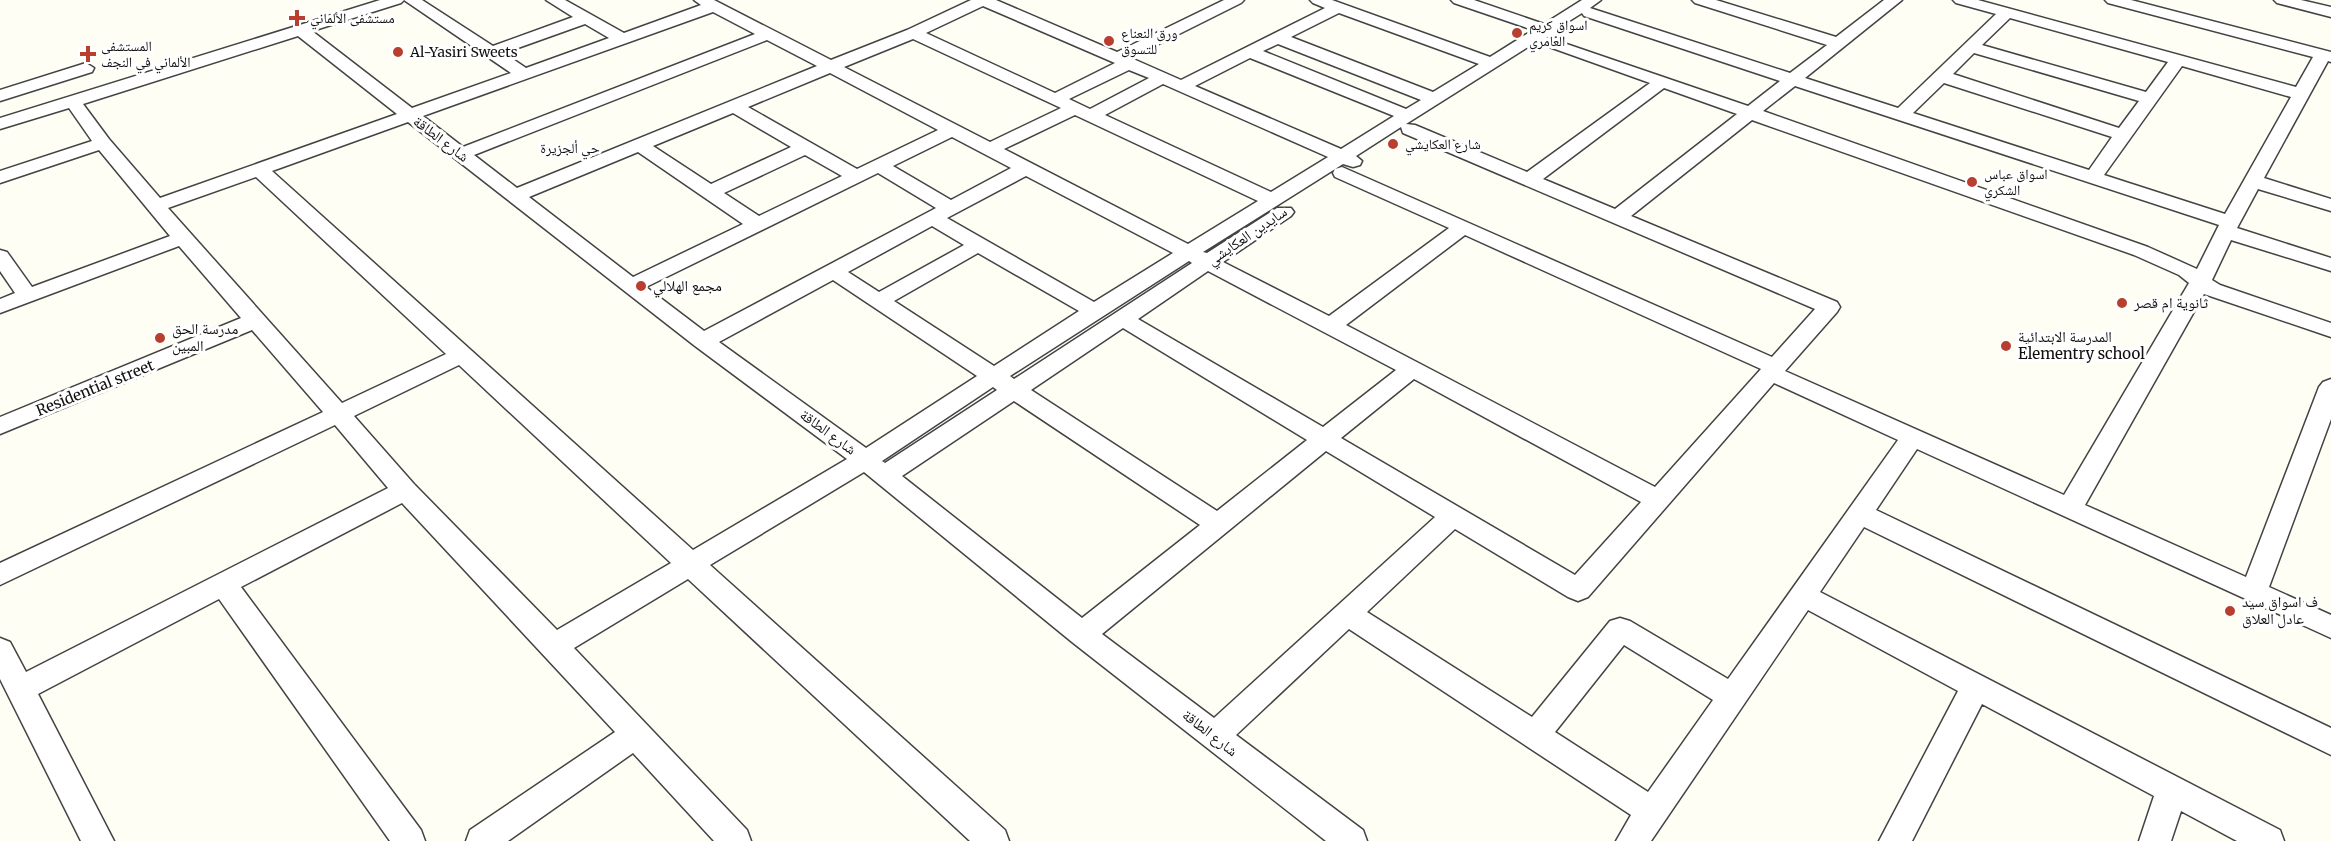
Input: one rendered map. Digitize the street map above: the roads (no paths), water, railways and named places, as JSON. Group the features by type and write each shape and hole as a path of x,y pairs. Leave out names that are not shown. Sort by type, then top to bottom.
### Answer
{"street":[{"path":"0,116 375,0"},
{"path":"0,124 396,0"},
{"path":"412,0 526,75"},
{"path":"554,0 623,39"},
{"path":"514,196 913,33 983,0 1182,86 1347,164 1463,227 1913,437 2331,627"},
{"path":"1056,99 1236,0"},
{"path":"1318,0 1486,72"},
{"path":"1459,0 1662,82 2141,251 2186,271 2212,290 2331,330"},
{"name":"سايدين العكايشي","path":"1408,122 1434,99 1550,35 1592,7 1610,0"},
{"path":"1700,0 1838,43"},
{"path":"1617,217 1893,0"},
{"path":"1961,0 2301,94"},
{"path":"2113,0 2328,53"},
{"path":"2145,0 2194,9 2328,53"},
{"path":"2282,0 2331,12"},
{"path":"156,206 409,114 526,75 623,39 708,3 990,148 1410,370 1519,424 1659,500"},
{"path":"1747,15 1761,5"},
{"path":"1182,86 1338,7"},
{"path":"1592,7 1793,79 2093,177 2331,266"},
{"path":"1902,114 2006,13"},
{"path":"491,52 586,18"},
{"name":"شارع الطاقة","path":"300,30 703,341 875,467 1082,634 1351,841"},
{"path":"913,33 1272,200"},
{"path":"460,154 768,34"},
{"path":"1276,37 1434,99"},
{"path":"1971,47 2150,99"},
{"path":"1121,318 1578,590 1829,307 1529,180 1408,122 1248,51"},
{"path":"2070,508 2200,283 2301,94 2328,53"},
{"path":"2093,177 2178,60"},
{"path":"0,96 86,68"},
{"name":"سايدين العكايشي","path":"554,646 689,563 875,467 1004,382 1121,318 1207,263 1408,122 1486,72"},
{"path":"1941,76 2123,135"},
{"path":"990,148 1084,112 1162,78"},
{"path":"1529,180 1662,82"},
{"path":"73,102 103,143 183,238 405,490 735,841"},
{"path":"732,105 855,176"},
{"path":"631,286 952,130"},
{"path":"0,177 103,143"},
{"path":"638,144 712,191 758,224"},
{"path":"712,191 806,147"},
{"name":"سايدين العكايشي","path":"1004,382 1094,311 1272,200 1347,164"},
{"path":"878,165 941,213 978,245 1094,311"},
{"path":"703,341 1026,168"},
{"path":"259,169 993,841"},
{"path":"2253,181 2331,205"},
{"path":"1329,327 1463,227"},
{"path":"0,306 183,238"},
{"path":"879,301 978,245"},
{"path":"0,256 27,296"},
{"path":"833,271 1218,524"},
{"name":"Residential street","path":"0,426 256,320"},
{"path":"0,575 462,355"},
{"path":"1082,634 1410,370"},
{"path":"2253,591 2331,387"},
{"path":"1632,841 1913,437"},
{"path":"20,688 405,490"},
{"path":"1860,514 2331,742"},
{"path":"1215,736 1453,515"},
{"path":"223,584 409,841"},
{"path":"1803,595 2268,841"},
{"path":"1347,613 1653,812"},
{"path":"1535,735 1620,629 1733,697"},
{"path":"0,650 98,841"},
{"path":"1895,841 1976,686"},
{"path":"482,841 636,734"},
{"path":"2155,841 2172,790"}],"place":[{"name":"مستشفى الألماني","path":"297,18"},
{"name":"اسواق كريم العامري","path":"1517,33"},
{"name":"ورق النعناع للتسوق","path":"1109,41"},
{"name":"Al-Yasiri Sweets","path":"398,52"},
{"name":"المستشفى الألماني في النجف","path":"88,54"},
{"name":"شارع العكايشي","path":"1393,144"},
{"name":"اسواق عباس الشكري","path":"1972,182"},
{"name":"مجمع الهلالي","path":"641,286"},
{"name":"ثانوية ام قصر","path":"2122,303"},
{"name":"مدرسة الحق المبين","path":"160,338"},
{"name":"المدرسة الابتدائية Elementry school","path":"2006,346"},
{"name":"ف اسواق سيد عادل العلاق","path":"2230,611"}],"district":[{"name":"حي ألجزيرة","path":"570,148"}]}
